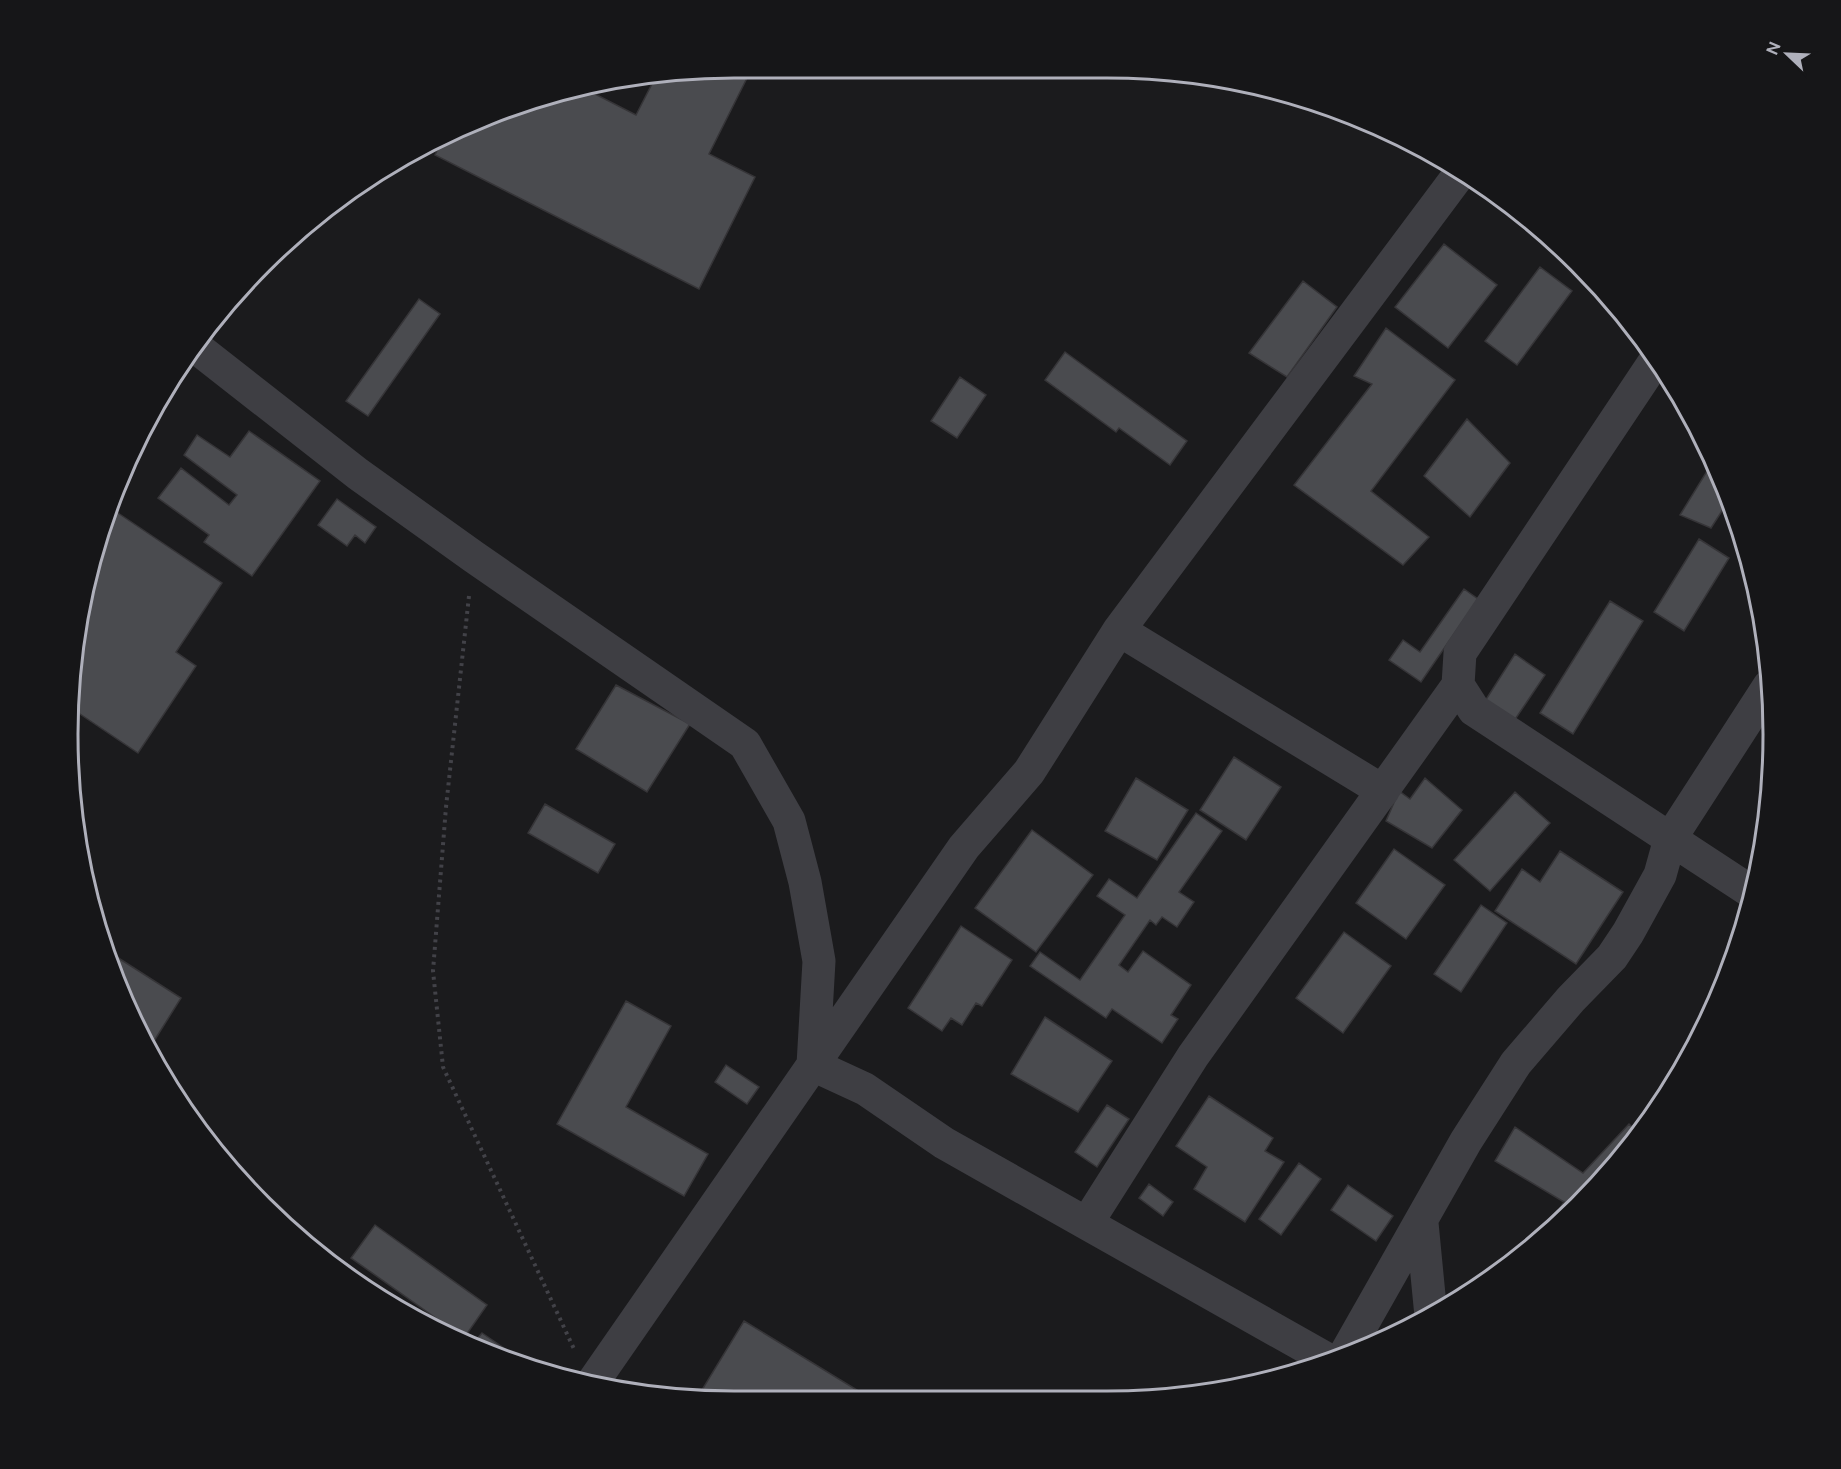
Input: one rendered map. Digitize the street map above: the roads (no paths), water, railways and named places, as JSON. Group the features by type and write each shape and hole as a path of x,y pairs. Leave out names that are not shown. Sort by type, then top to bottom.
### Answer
{"street":[{"path":"597,1376 964,847 1029,772 1119,630 1456,179"},
{"path":"202,352 358,474 745,744 789,821 805,882 819,961 813,1065"},
{"path":"1088,1223 1193,1056 1458,685 1460,653 1651,369"},
{"path":"1119,630 1383,791"},
{"path":"1458,685 1474,710 1745,887"},
{"path":"1351,1343 1422,1223 1466,1141 1516,1063 1612,957 1628,933 1660,875 1671,839 1762,697"},
{"path":"813,1065 865,1089 944,1143 1320,1355"},
{"path":"1422,1223 1430,1306"}]}
